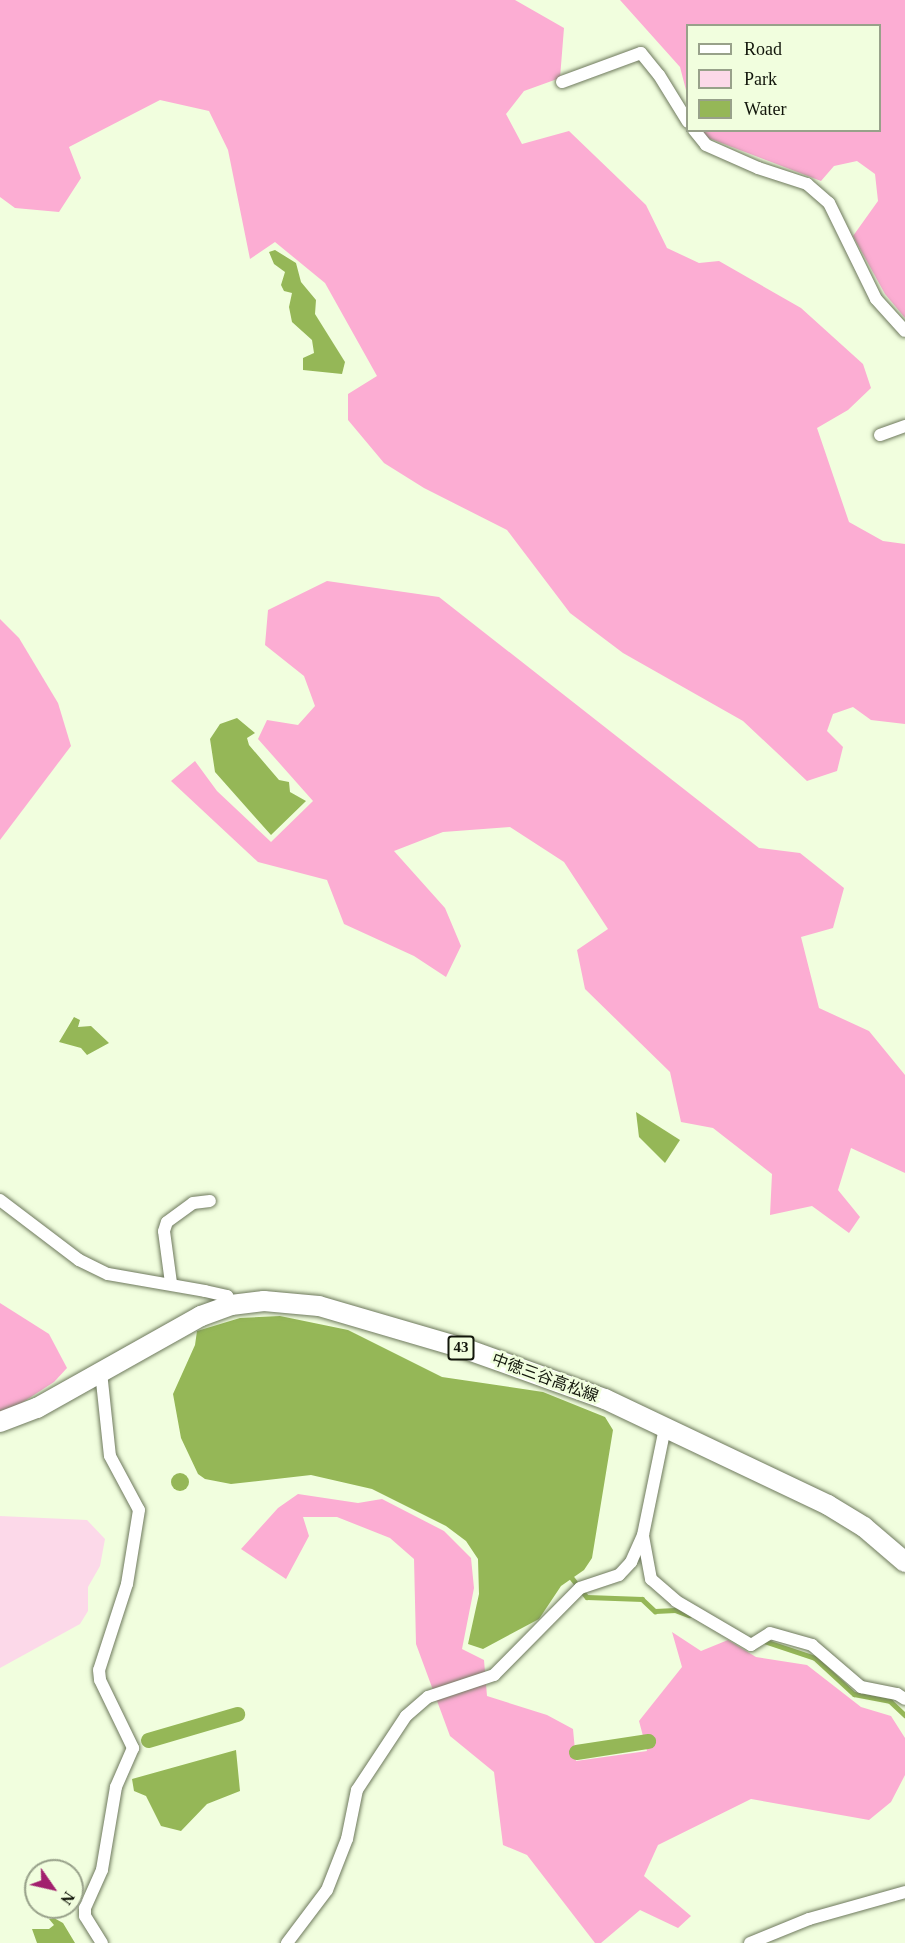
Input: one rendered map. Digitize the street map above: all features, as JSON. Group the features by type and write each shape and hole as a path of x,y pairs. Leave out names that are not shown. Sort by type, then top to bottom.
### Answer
{"main road":[{"name":"中徳三谷高松線","path":"0,1422 37,1408 172,1329 231,1305 294,1302 376,1321 558,1381 665,1428 828,1505 904,1555"}],"street":[{"path":"562,82 641,53 659,75 686,120"},
{"path":"695,132 705,145 758,168 807,184 829,203 876,299 905,331"},
{"path":"880,435 905,426"},
{"path":"0,1200 79,1260 108,1274 171,1283 227,1296 231,1305"},
{"path":"171,1283 164,1231 167,1221 193,1203 210,1201"},
{"path":"102,1372 110,1456 139,1510 127,1584 99,1670 100,1680 134,1748 116,1786 102,1870 85,1908 85,1916 102,1943"},
{"path":"287,1943 327,1890 347,1839 357,1790 371,1765 393,1741 406,1716 428,1697 494,1675 580,1588 619,1575 631,1562 643,1534 665,1428"},
{"path":"643,1534 651,1579 676,1601 752,1645 770,1633 812,1645 861,1687 897,1694 905,1699"},
{"path":"750,1943 809,1920 905,1892"}],"green space":[{"path":"0,1516 87,1520 105,1539 100,1566 88,1587 88,1611 80,1624 0,1668"}],"shaded area":[{"path":"0,0 515,0 564,28 560,78 524,91 506,114 522,144 569,131 646,205 667,248 699,263 719,261 801,308 863,364 871,388 848,410 817,428 849,522 883,541 905,544 905,724 871,720 853,707 833,714 827,731 843,747 837,771 807,781 743,721 623,653 570,613 507,530 424,488 384,463 348,420 348,394 377,376 325,283 275,242 250,259 228,150 209,111 160,100 69,147 81,178 59,212 15,208 0,197"},
{"path":"620,0 905,0 905,318 885,294 853,236 878,201 875,174 857,161 834,166 821,181 703,136 701,132 881,132 881,24 686,24 686,90 680,67"},
{"path":"327,581 439,597 759,848 800,853 844,888 833,928 801,937 819,1008 869,1031 905,1075 905,1173 851,1148 838,1190 860,1217 849,1233 812,1206 770,1215 772,1174 713,1128 681,1122 670,1072 585,989 577,950 608,929 564,862 510,827 443,832 394,851 445,908 461,946 446,977 414,956 344,924 327,880 258,862 171,781 195,761 217,791 271,842 313,801 258,739 267,720 298,725 315,706 304,676 265,645 268,610"},
{"path":"0,619 19,638 58,703 71,746 0,840"},
{"path":"0,1303 49,1334 67,1368 54,1382 0,1417"},
{"path":"298,1494 358,1503 382,1499 444,1531 471,1558 474,1588 462,1649 484,1660 487,1696 547,1715 573,1729 576,1761 647,1751 639,1721 682,1667 672,1632 701,1651 728,1640 756,1657 807,1665 861,1707 891,1716 905,1738 905,1775 891,1802 869,1820 751,1799 658,1845 644,1876 691,1916 678,1928 640,1910 601,1943 595,1943 527,1855 503,1845 494,1772 450,1736 416,1644 414,1559 390,1538 337,1517 303,1517 309,1536 286,1579 241,1549 278,1508"}],"water":[{"path":"275,250 296,263 301,282 316,300 315,314 345,362 342,374 303,370 303,358 314,353 312,340 292,322 289,307 292,293 284,291 281,285 285,272 274,264 269,252"},
{"path":"237,718 255,733 247,738 249,745 279,780 289,782 290,792 306,801 271,835 215,772 210,739 220,724"},
{"path":"74,1017 80,1020 78,1027 91,1026 109,1043 87,1055 81,1048 59,1042"},
{"path":"636,1112 680,1140 665,1163 639,1137"},
{"path":"280,1316 348,1330 442,1377 543,1392 605,1417 613,1430 592,1558 584,1570 561,1586 539,1619 483,1649 468,1644 479,1594 478,1559 466,1541 446,1526 372,1489 311,1475 231,1484 205,1479 198,1474 181,1438 173,1394 195,1345 197,1331 240,1318"},
{"path":"180,1473 186,1476 189,1482 186,1488 180,1491 174,1488 171,1482 174,1476"},
{"path":"236,1750 240,1791 207,1804 181,1831 161,1826 146,1796 134,1791 132,1779"},
{"path":"49,1919 56,1919 63,1923 75,1943 37,1943 32,1929 49,1929 54,1925"}],"waterway":[{"path":"572,1578 587,1597 642,1599 655,1611 675,1610 689,1615"},
{"path":"764,1641 815,1658 854,1694 890,1701 905,1715"},
{"path":"148,1740 237,1714"},
{"path":"576,1752 648,1741"}]}
